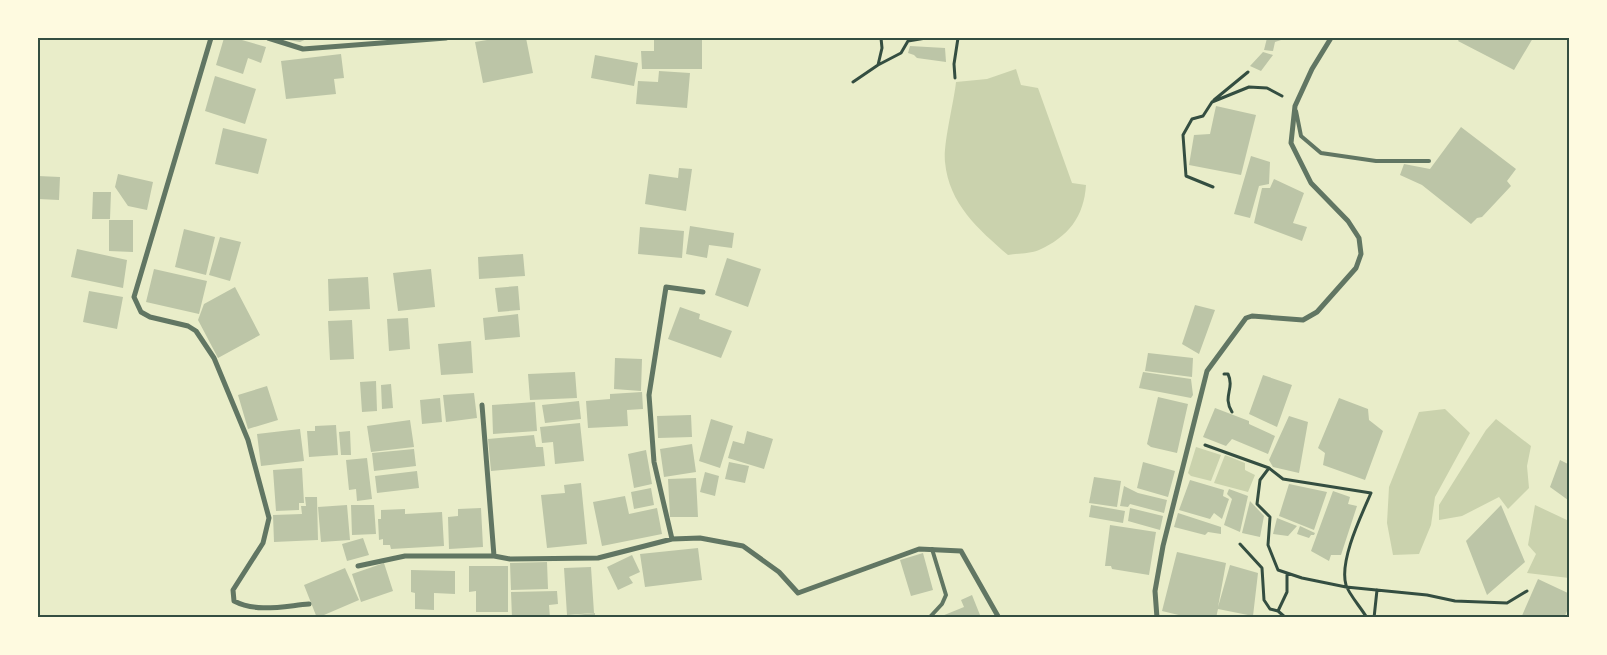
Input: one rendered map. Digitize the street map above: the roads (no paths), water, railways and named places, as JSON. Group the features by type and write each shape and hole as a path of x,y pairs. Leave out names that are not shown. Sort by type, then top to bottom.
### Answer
{"street":[{"path":"210,38 134,297 142,312 150,317 188,326 196,330 214,358 248,440 269,518 263,542 233,590 234,601 245,607 257,608 309,604"},
{"path":"268,38 304,49 446,38"},
{"path":"1157,618 1156,582 1206,371 1246,318 1252,316 1303,320 1317,312 1356,268 1361,254 1359,238 1348,221 1311,183 1291,143 1295,106 1312,69 1331,38"},
{"path":"672,540 654,462 649,395 666,288 704,292"},
{"path":"482,404 494,556"},
{"path":"358,566 405,556 494,556 510,559 598,558 672,540 700,538 742,546 779,572 798,592 920,549 961,551 999,618"}],"lane":[{"path":"1295,106 1301,136 1321,153 1376,160 1429,162"},
{"path":"929,618 942,604 946,596 932,550"}]}
